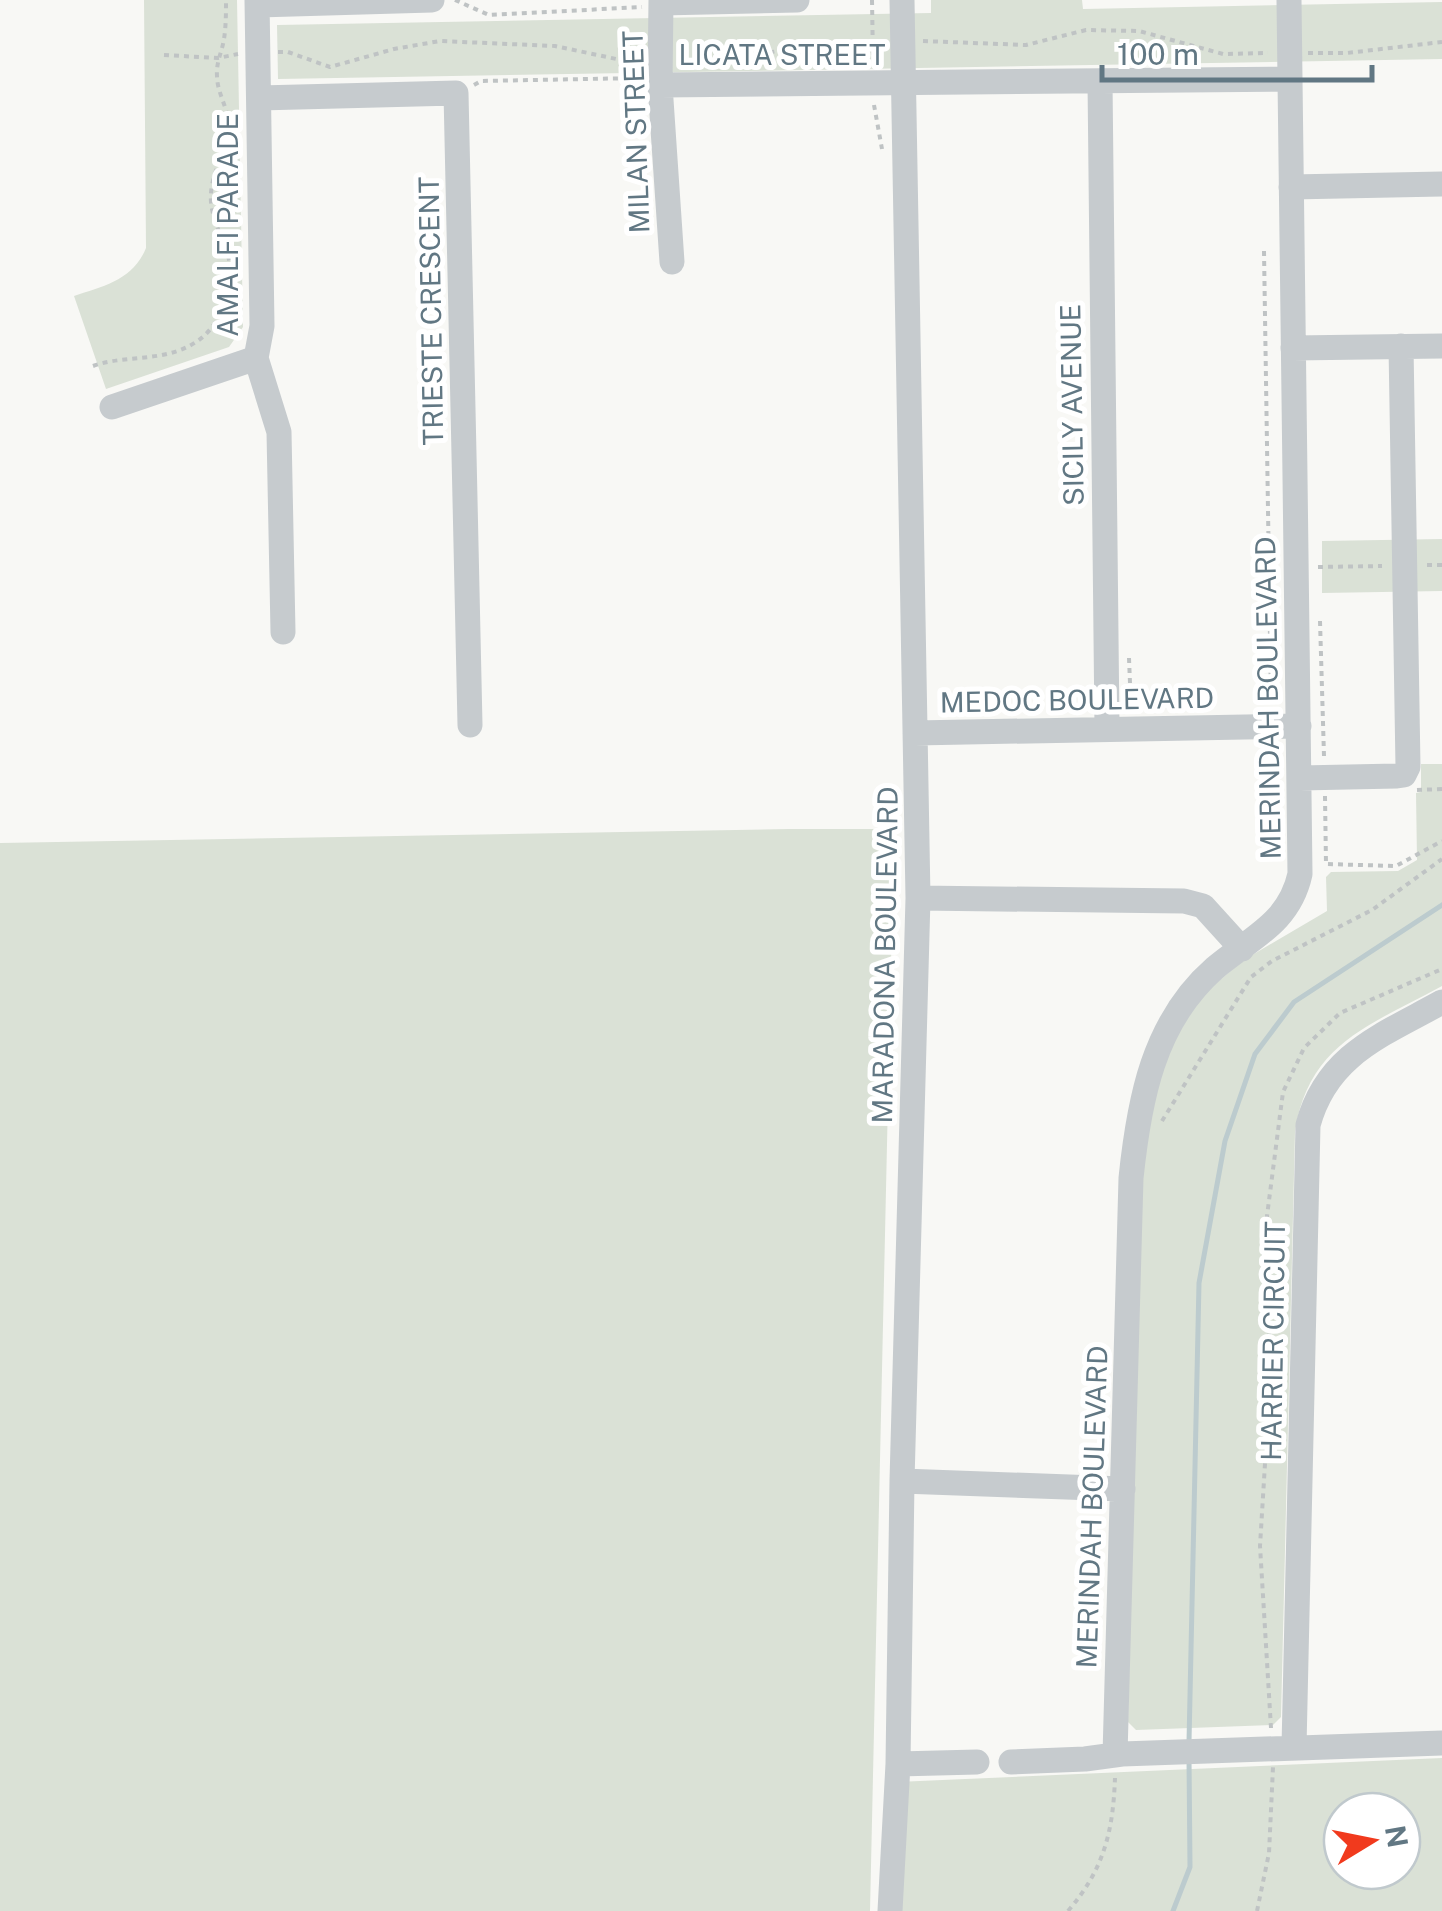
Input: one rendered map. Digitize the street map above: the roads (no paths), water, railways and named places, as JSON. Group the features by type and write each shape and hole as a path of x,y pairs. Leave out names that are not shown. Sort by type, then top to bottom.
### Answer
{"street":[{"path":"258,3 432,0"},
{"path":"661,1 798,0"},
{"name":"MARADONA BOULEVARD","path":"890,1911 898,1764 918,898 902,0"},
{"name":"MERINDAH BOULEVARD","path":"1118,1754 1131,1178 1145,1083 1175,1016 1214,968 1280,918 1296,893 1301,857 1289,0"},
{"name":"MILAN STREET","path":"661,1 660,74 672,262"},
{"name":"AMALFI PARADE","path":"112,407 256,358 262,326 258,3"},
{"name":"LICATA STREET","path":"660,74 873,85 1290,79"},
{"name":"SICILY AVENUE","path":"1100,82 1108,728"},
{"name":"TRIESTE CRESCENT","path":"259,98 456,94 470,725"},
{"path":"1291,187 1442,184"},
{"path":"1300,778 1401,776 1408,767 1401,346"},
{"path":"1293,348 1442,346"},
{"path":"256,358 279,432 282,632"},
{"name":"MEDOC BOULEVARD","path":"915,733 1299,726"},
{"path":"918,898 1184,901 1203,906 1242,948"},
{"name":"HARRIER CIRCUIT","path":"1294,1747 1308,1125 1326,1080 1342,1062 1442,1002"},
{"path":"902,1480 1123,1490"},
{"path":"1011,1762 1118,1754 1442,1743"},
{"path":"898,1764 977,1762"}],"waterway":[{"path":"1189,1742 1199,1283 1225,1141 1255,1054 1294,1002 1442,905"},
{"path":"1173,1911 1190,1867 1189,1758"}]}
